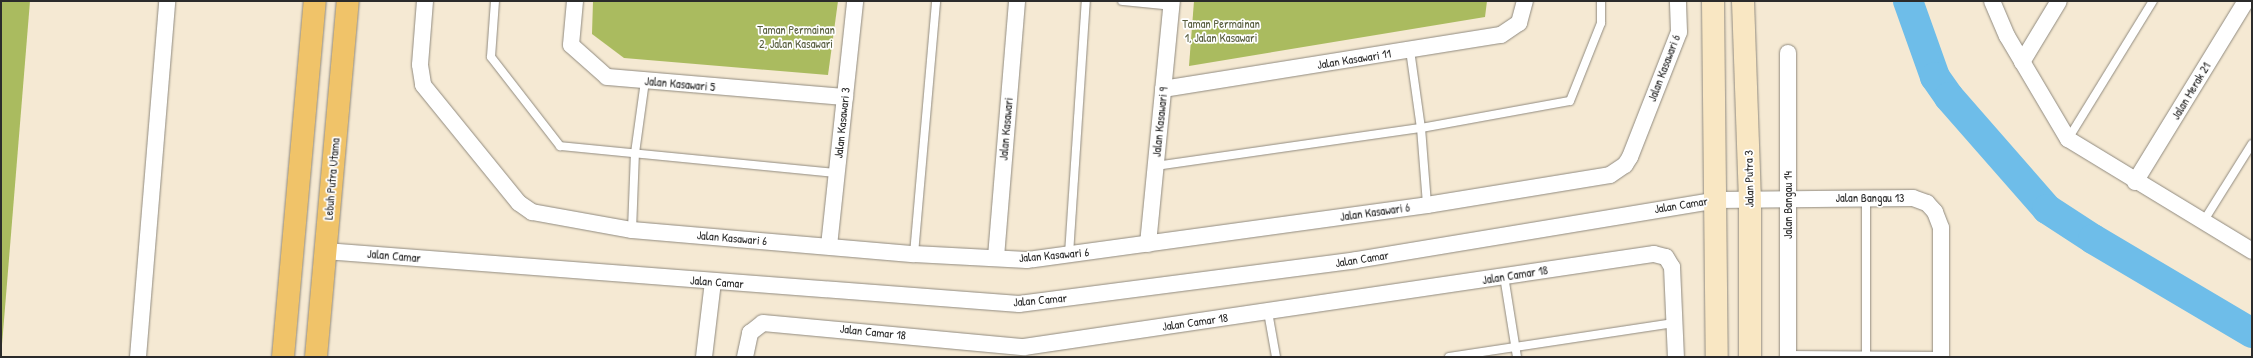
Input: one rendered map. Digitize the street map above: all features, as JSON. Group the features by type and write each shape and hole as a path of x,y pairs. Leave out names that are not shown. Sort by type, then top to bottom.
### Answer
{"main road":[{"path":"283,357 315,1"},
{"name":"Lebuh Putra Utama","path":"316,357 348,1"}],"street":[{"path":"138,357 167,1"},
{"name":"Jalan Kasawari 6","path":"424,1 420,65 423,85 519,203 540,214 632,230 914,254 996,257 1027,260 1427,205 1610,175 1618,171 1630,157 1679,32 1678,1"},
{"name":"Jalan Kasawari 5","path":"575,1 571,45 607,78 845,97"},
{"name":"Jalan Kasawari 3","path":"829,246 855,1"},
{"name":"Jalan Kasawari","path":"996,257 1017,1"},
{"name":"Jalan Kasawari 11","path":"1163,89 1501,35 1519,23 1525,1"},
{"path":"1713,1 1717,200 1717,357"},
{"name":"Jalan Putra 3","path":"1743,1 1750,199 1750,357"},
{"path":"1992,1 2007,36 2068,139 2135,182 2252,251"},
{"path":"2022,62 2059,1"},
{"name":"Jalan Merak 21","path":"2135,182 2246,1"},
{"name":"Jalan Kasawari 9","path":"1148,244 1172,3"},
{"name":"Jalan Bangau 14","path":"1788,53 1788,356"},
{"name":"Jalan Bangau 13","path":"1750,199 1913,198 1927,203 1935,212 1941,228 1941,357"},
{"name":"Jalan Camar","path":"325,251 713,282 1019,304 1356,260 1717,200 1750,199"},
{"name":"Jalan Camar 18","path":"745,357 750,334 763,323 771,322 1024,352 1268,312 1654,254 1666,257 1672,267 1675,323"},
{"path":"704,357 713,282"},
{"path":"1675,323 1676,357"}],"lane":[{"path":"495,1 491,57 560,146 837,173"},
{"path":"914,254 936,1"},
{"path":"1069,254 1086,1"},
{"path":"1122,1 1172,3"},
{"path":"1156,166 1421,128 1570,101 1601,23 1601,1"},
{"path":"2068,139 2153,1"},
{"path":"1410,50 1421,128 1427,205"},
{"path":"632,230 635,153 645,81"},
{"path":"2203,222 2252,144"},
{"path":"1866,198 1866,356"},
{"path":"1504,276 1517,357"},
{"path":"1268,312 1276,357"},
{"path":"1449,357 1675,323"},
{"path":"1788,356 1941,357"}],"green space":[{"path":"1,1 30,1 1,357"},
{"name":"Taman Permainan 2, Jalan Kasawari","path":"593,1 838,1 828,75 624,58 592,34"},
{"name":"Taman Permainan 1, Jalan Kasawari","path":"1194,1 1487,1 1485,17 1189,66"}],"waterway":[{"path":"1908,1 1935,77 1949,97 2047,209 2093,239 2252,333"}]}
